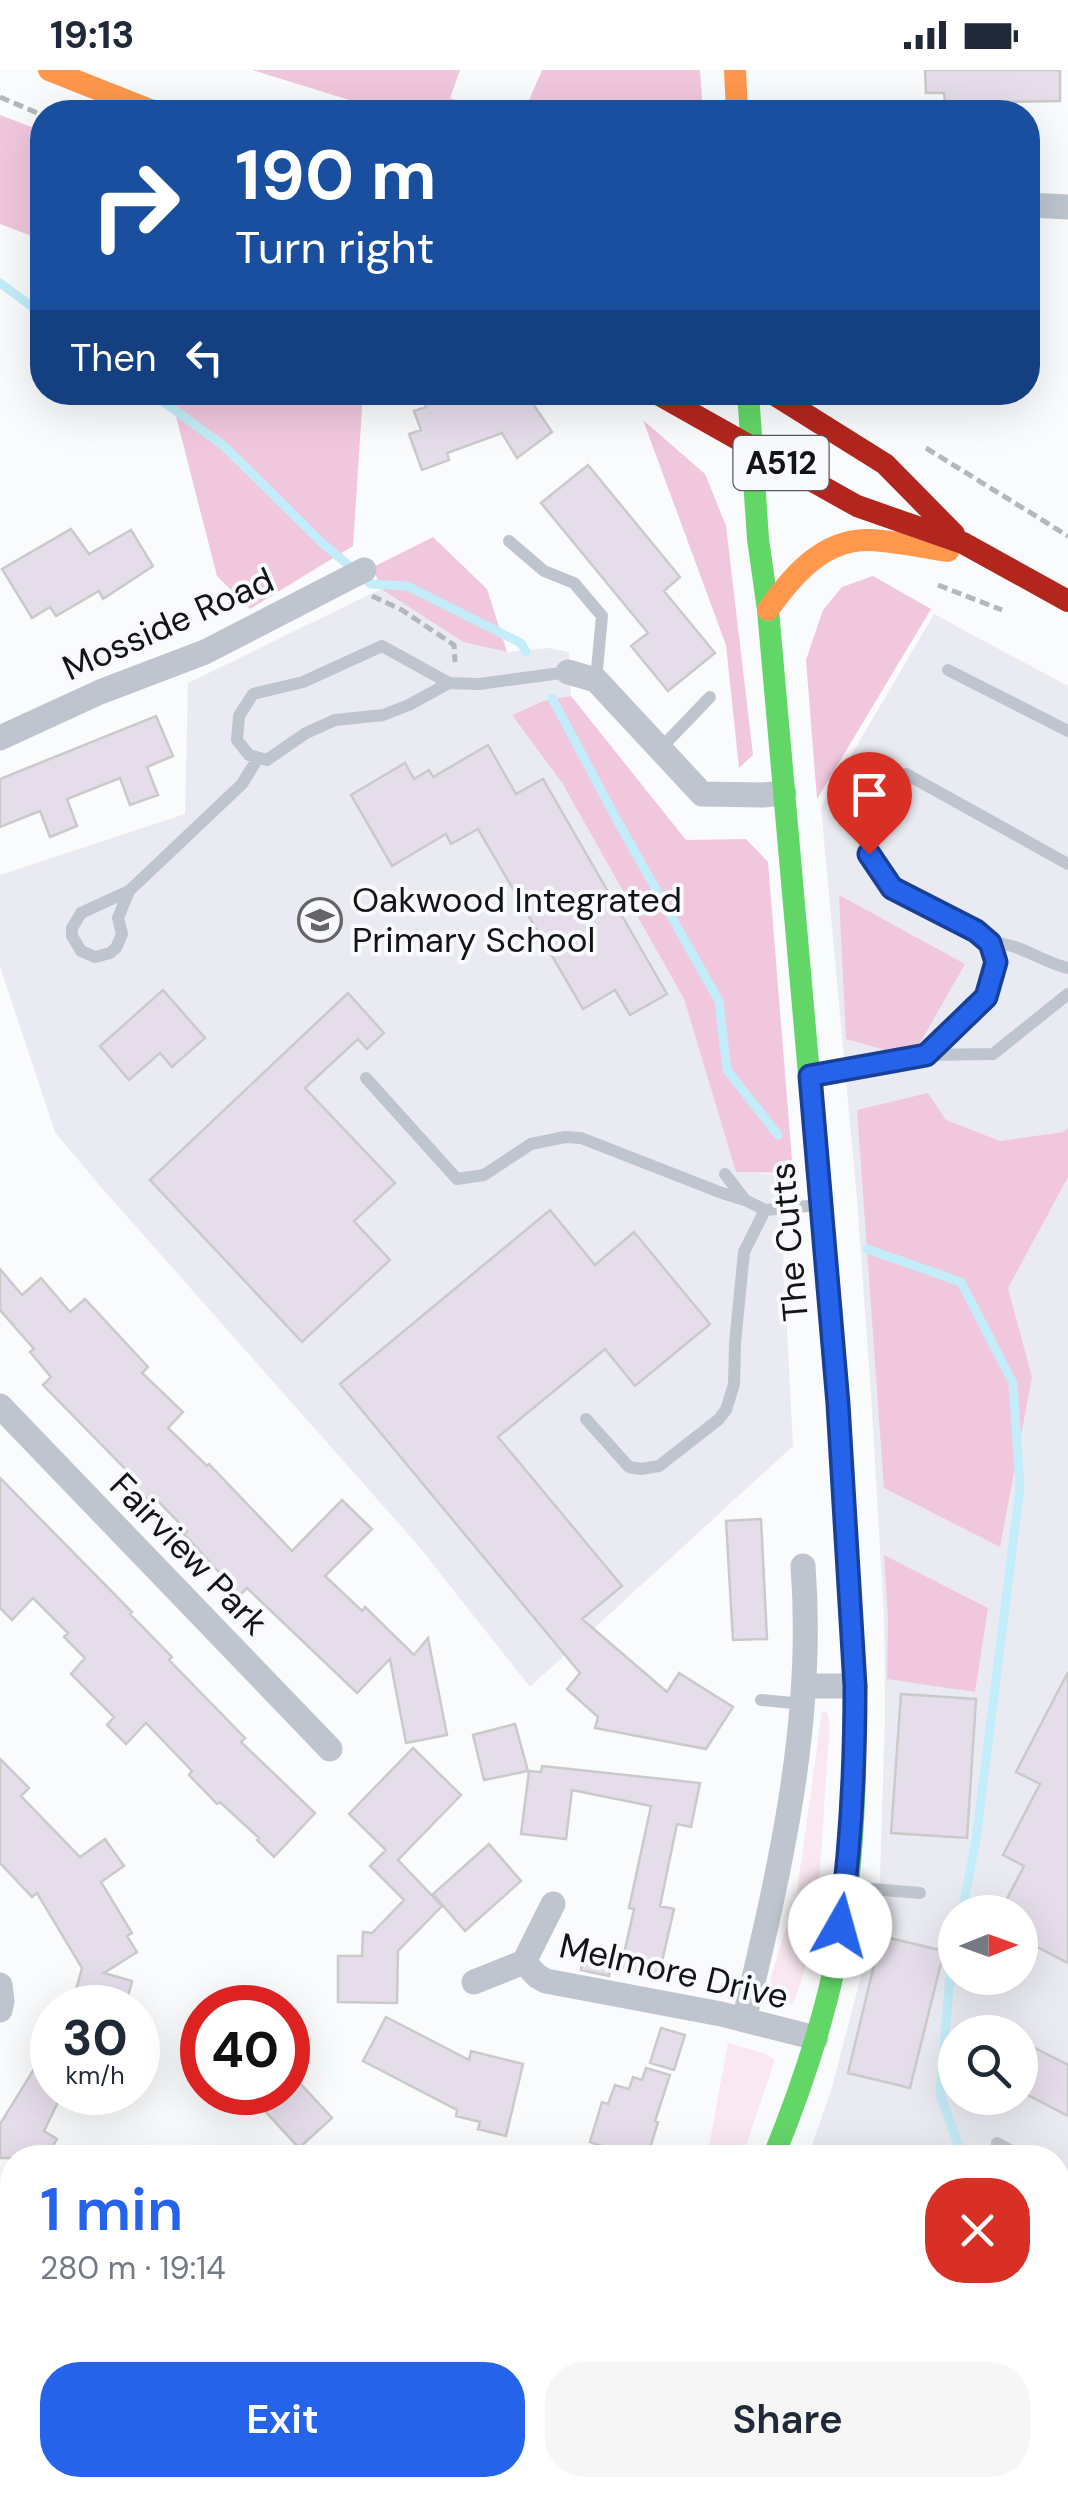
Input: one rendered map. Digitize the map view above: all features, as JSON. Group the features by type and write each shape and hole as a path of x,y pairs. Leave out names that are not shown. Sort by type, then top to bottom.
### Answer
{"main road":[{"path":"48,70 124,100"},
{"path":"735,70 736,100"},
{"name":"A512","path":"678,405 857,506 963,543 1068,601"},
{"name":"The Cutts","path":"748,405 838,1404 856,1732 846,1886 836,1965 792,2114 779,2145"},
{"path":"750,405 778,430"},
{"name":"A512","path":"791,405 885,464 963,543"},
{"path":"865,484 911,524"},
{"path":"768,610 810,560 842,544 867,540 986,556"}],"street":[{"path":"1040,206 1068,207"},
{"name":"Mosside Road","path":"0,738 100,692 204,652 351,577"},
{"path":"568,672 596,680 702,794 784,793"},
{"name":"Fairview Park","path":"0,1406 330,1749"},
{"path":"744,2020 783,1851 804,1695 804,1566"},
{"path":"804,1695 855,1686"},
{"name":"Melmore Drive","path":"474,1982 524,1962 553,1904"},
{"name":"Melmore Drive","path":"524,1962 546,1981 816,2038"},
{"path":"0,1984 0,2010"}],"lane":[{"path":"509,541 544,571 574,583 602,616 596,680"},
{"path":"452,683 383,715 335,720 306,733 267,760 249,755 237,740 239,716 253,694 304,682 382,646 452,683 479,684 568,672"},
{"path":"948,670 1068,731"},
{"path":"661,748 710,697"},
{"path":"129,892 118,918 122,934 116,948 96,957 81,951 72,936 80,913 129,892 242,784 258,758"},
{"path":"926,1055 986,997 996,962 990,943 976,931 892,888 869,854 862,820 866,807 906,774 1068,864"},
{"path":"990,943 1010,943 1068,968"},
{"path":"810,1076 926,1055 993,1054 1068,994"},
{"path":"366,1078 457,1179 484,1175 532,1144 581,1138 765,1210 821,1205"},
{"path":"725,1174 745,1200"},
{"path":"586,1419 630,1467 641,1469 659,1466 718,1420 726,1410 734,1384 744,1252 765,1210"},
{"path":"761,1700 804,1695"},
{"path":"846,1886 920,1894"}],"path":[{"path":"0,96 30,109"},
{"path":"922,446 1068,536"},
{"path":"351,577 454,645 452,683"},
{"path":"926,580 1013,614"}],"shaded area":[{"path":"252,70 460,70 450,98 457,100 349,100"},
{"path":"542,70 700,70 702,100 529,100"},
{"path":"0,115 30,126 30,235 0,224"},
{"path":"173,405 362,405 353,546 250,609 217,576"},
{"path":"643,420 705,474 726,526 753,755 739,768 726,645"},
{"path":"433,537 487,589 507,652 463,642 381,589 373,567"},
{"path":"873,576 931,609 817,799 806,660 823,610 842,587"},
{"path":"381,589 463,642 507,652 549,648 569,652 571,696 543,701 512,715 562,783 684,999 736,1171 779,1175 793,1446 530,1687 416,1543 55,1132 0,966 0,875 185,814 188,683"},
{"path":"934,614 1068,686 1068,2145 812,2145 832,2087 879,1907 884,1616 871,1395 821,807"},
{"path":"571,696 686,840 746,839 768,862 793,1173 736,1172 684,999 562,783 512,715 543,701"},
{"path":"839,895 965,964 920,1043 889,1051 846,1039"},
{"path":"928,1093 946,1120 1000,1141 1068,1128 1068,1177 1008,1288 1032,1377 1000,1547 884,1488 857,1110"},
{"path":"884,1555 988,1608 975,1692 887,1679"},
{"path":"822,1711 827,1712 830,1725 819,1883 810,1945 793,2004 778,2001 770,1980 797,1892"},
{"path":"728,2043 775,2060 746,2145 709,2145"}],"building":[{"path":"925,70 1060,70 1060,101 945,100 944,93 926,93"},
{"path":"534,405 552,432 517,458 502,433 447,453 449,460 422,470 409,434 421,430 414,411 426,407"},
{"path":"588,465 680,577 664,591 715,653 668,691 631,646 648,633 541,503"},
{"path":"71,529 89,554 131,530 153,566 103,599 99,591 56,616 50,607 32,618 2,569"},
{"path":"156,716 173,756 147,767 158,795 130,805 120,778 67,799 77,826 50,837 40,811 0,827 0,779"},
{"path":"488,745 516,794 543,779 667,994 630,1015 615,990 583,1009 478,829 451,844 446,834 392,866 351,795 405,763 414,779 429,770 433,777"},
{"path":"163,990 205,1038 172,1067 160,1053 129,1080 100,1046"},
{"path":"348,993 384,1033 367,1049 358,1039 305,1088 395,1183 354,1221 390,1260 302,1342 150,1180"},
{"path":"550,1210 595,1265 634,1232 710,1324 635,1386 605,1349 498,1437 622,1586 582,1619 667,1692 679,1673 733,1707 706,1749 595,1728 598,1717 567,1689 580,1673 340,1384"},
{"path":"0,1269 22,1295 41,1278 70,1312 85,1299 148,1367 142,1373 183,1412 168,1428 209,1464 292,1551 342,1500 372,1529 325,1576 362,1611 365,1607 414,1655 428,1638 447,1735 406,1743 390,1659 357,1693 247,1588 240,1595 155,1498 151,1503 132,1484 136,1480 43,1385 51,1377 30,1352 34,1349 0,1310"},
{"path":"0,1478 132,1612 172,1657 169,1660 245,1738 241,1742 315,1813 274,1857 259,1838 189,1775 192,1771 146,1723 126,1744 107,1725 114,1717 71,1674 85,1658 64,1637 68,1633 33,1598 12,1620 0,1608"},
{"path":"761,1519 767,1639 733,1640 726,1521"},
{"path":"1068,1672 1068,1963 1038,1947 1038,1895 1009,1895 1024,1866 1003,1855 1040,1784 1016,1772"},
{"path":"901,1694 976,1699 967,1838 891,1833"},
{"path":"515,1724 528,1771 484,1780 473,1735"},
{"path":"413,1748 461,1795 398,1860 442,1906 398,1951 397,2003 338,2002 338,1956 362,1956 363,1932 372,1933 404,1900 370,1866 386,1850 349,1814"},
{"path":"0,1759 29,1788 21,1796 80,1857 105,1839 124,1866 101,1882 132,1933 127,1936 137,1952 104,1973 132,1981 131,1985 77,1985 82,1968 37,1893 32,1897 0,1863"},
{"path":"542,1766 700,1783 691,1827 677,1824 660,1906 674,1909 659,1975 621,1967 651,1806 572,1790 566,1839 521,1834 529,1771 541,1772"},
{"path":"489,1844 521,1881 465,1931 433,1894"},
{"path":"881,1936 938,1950 938,1975 910,2088 848,2073"},
{"path":"585,1948 613,1954 609,1976 581,1970"},
{"path":"386,2017 469,2060 471,2051 523,2064 506,2136 478,2129 480,2122 456,2116 457,2110 363,2061"},
{"path":"661,2028 685,2035 674,2070 650,2063"},
{"path":"1038,2050 1068,2065 1068,2116 1038,2100"},
{"path":"646,2068 670,2075 651,2145 590,2142 602,2102 608,2104 615,2085 629,2089 633,2077 642,2080"},
{"path":"30,2076 30,2115 52,2115 44,2131 57,2139 54,2145 0,2145 0,2124"},
{"path":"310,2094 332,2118 302,2145 296,2145 269,2115 310,2115"}],"waterway":[{"path":"0,283 30,305"},
{"path":"168,405 224,446 321,542 371,584 407,586 521,643 526,652"},
{"path":"552,698 719,1001 727,1070 778,1135"},
{"path":"867,1249 961,1282 1013,1383 1020,1487 976,1840 965,1895"},
{"path":"948,1995 940,2094 958,2145"}],"traffic: fast":[{"path":"749,405 824,1244"},
{"path":"778,2145 815,2041 842,1928 854,1797 851,1625"}],"traffic: slow":[{"path":"49,70 125,100"},
{"path":"735,70 736,100"},
{"path":"768,610 810,562 852,541 948,551"}],"traffic: jam":[{"path":"677,405 857,506 963,543 1068,601"},
{"path":"791,405 885,464 954,534"},
{"path":"824,1244 851,1625"}],"place":[{"name":"Oakwood Integrated Primary School","path":"320,920"}],"route":[{"path":"840,1926 856,1732 855,1686 838,1404 810,1076 926,1055 986,997 996,962 990,943 976,931 892,888 869,854"}]}
